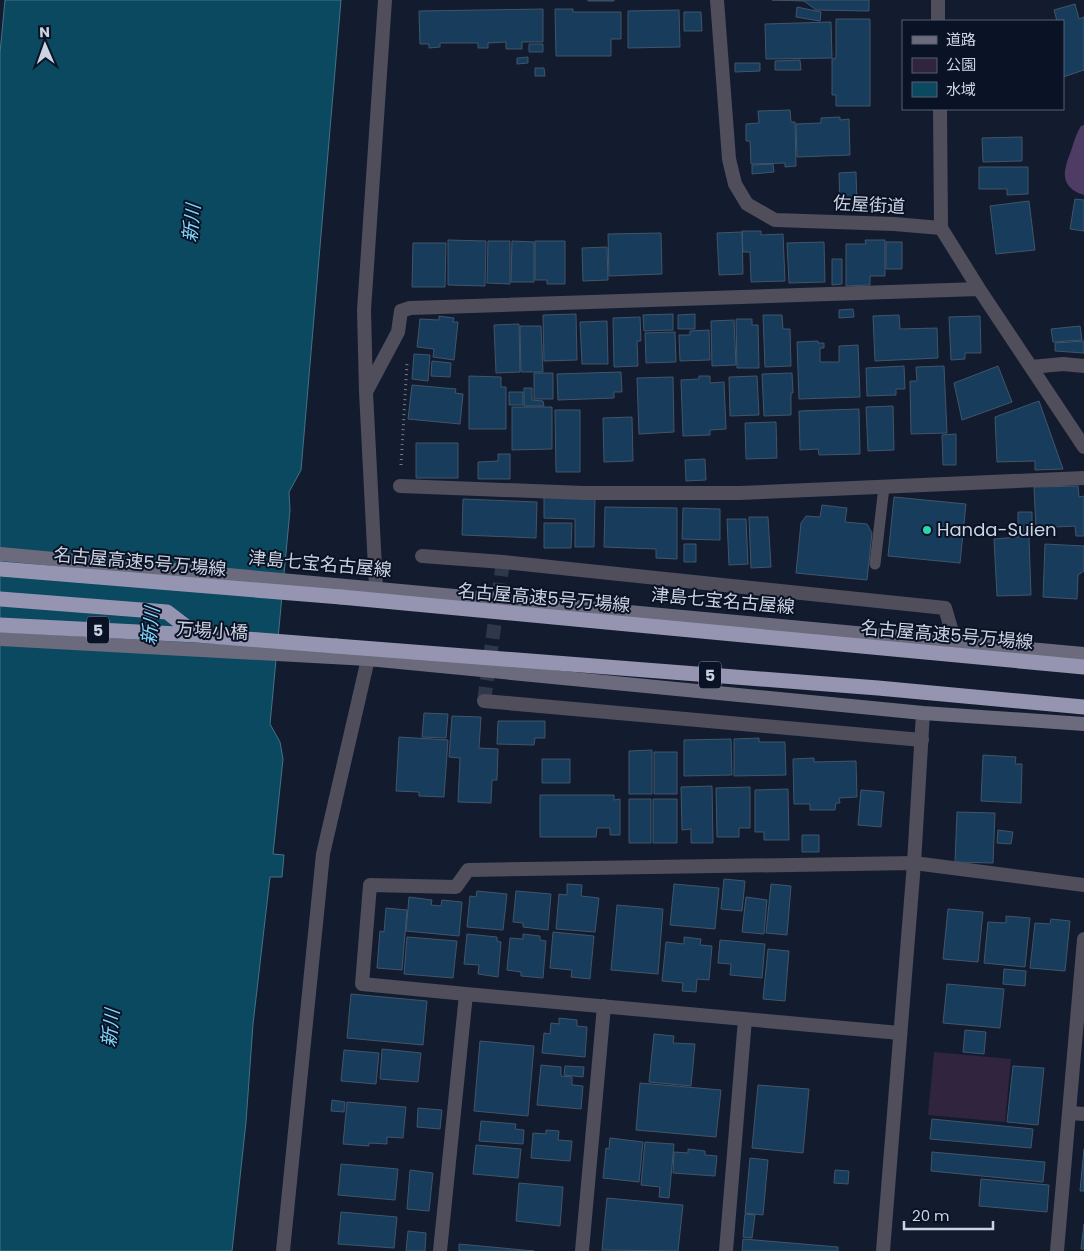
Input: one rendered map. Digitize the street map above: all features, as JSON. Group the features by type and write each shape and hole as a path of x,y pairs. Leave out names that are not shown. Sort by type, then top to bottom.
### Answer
{"highway":[{"name":"名古屋高速5号万場線","path":"0,569 351,598 1084,667"},
{"path":"0,599 167,612 197,635"},
{"name":"5","path":"0,625 197,635 878,688 1084,707"}],"main road":[{"name":"津島七宝名古屋線","path":"0,554 343,586 376,587 1084,654"},
{"name":"万場小橋","path":"0,639 368,659"},
{"path":"368,659 924,713 1084,724"}],"street":[{"path":"376,587 366,392 364,310 385,0"},
{"name":"佐屋街道","path":"717,0 729,159 735,184 747,204 775,220 894,224 941,228"},
{"path":"938,0 938,20"},
{"path":"940,110 941,228 979,289 1084,447"},
{"path":"366,392 398,332 400,311 410,308 979,289"},
{"path":"1031,367 1063,364 1084,366"},
{"path":"400,486 584,493 719,493 1084,478"},
{"path":"422,556 503,562 945,608 955,642"},
{"path":"283,1251 323,854 368,659"},
{"path":"484,701 922,740"},
{"path":"883,1251 924,713"},
{"path":"900,1033 362,984 370,885 456,887 468,870 914,863 1084,885"},
{"path":"1057,1251 1077,1113 1084,939"},
{"path":"440,1251 466,994"},
{"path":"582,1251 604,1006"},
{"path":"726,1251 745,1019"}],"lane":[{"path":"875,564 884,487"}],"path":[{"path":"400,486 407,358"}],"green space":[{"path":"934,1052 1011,1059 1005,1122 928,1115"}],"shaded area":[{"path":"1084,125 1084,195 1070,188 1065,178 1065,172 1076,135 1081,126"}],"water":[{"name":"新川","path":"5,0 341,0 301,470 289,492 290,510 270,724 280,742 283,759 273,854 284,855 282,877 270,877 253,1024 246,1122 232,1251 0,1251 0,53"}],"building":[{"path":"614,0 614,1 588,1"},
{"path":"772,0 869,0 869,11 816,10 804,1"},
{"path":"1075,4 1079,19 1084,17 1084,70 1064,77 1064,20 1057,20 1054,10"},
{"path":"797,7 821,12 820,21 796,17"},
{"path":"543,9 543,42 522,42 522,49 506,49 506,42 488,43 488,48 478,48 478,43 440,43 440,47 429,48 429,44 420,44 419,11"},
{"path":"555,9 573,9 573,12 621,12 621,39 611,39 611,56 556,56"},
{"path":"679,10 680,47 628,48 628,11"},
{"path":"684,12 701,12 702,31 684,31"},
{"path":"836,19 870,19 870,106 836,106 836,95 832,95 832,59 836,58"},
{"path":"831,22 832,58 766,59 765,24"},
{"path":"529,44 543,44 543,52 529,52"},
{"path":"528,57 528,63 517,64 517,58"},
{"path":"800,60 801,70 775,70 775,61"},
{"path":"735,63 760,63 760,71 735,72"},
{"path":"535,68 544,68 545,76 535,76"},
{"path":"790,110 791,122 795,122 796,166 785,167 785,163 751,164 750,141 746,141 746,124 759,123 758,111"},
{"path":"840,117 840,120 849,119 850,155 797,157 796,124 821,123 821,118"},
{"path":"1022,137 1022,161 983,162 982,138"},
{"path":"773,164 774,172 752,174 752,165"},
{"path":"979,167 1028,167 1028,194 1007,195 1007,189 979,189"},
{"path":"856,172 857,205 840,205 839,173"},
{"path":"1075,199 1084,200 1084,231 1070,229"},
{"path":"1029,201 1035,250 996,254 990,206"},
{"path":"742,231 761,231 761,235 783,234 785,281 751,282 750,252 743,252"},
{"path":"742,232 743,274 719,275 717,233"},
{"path":"661,233 662,274 609,276 608,234"},
{"path":"448,240 486,241 485,286 448,285"},
{"path":"865,240 885,240 885,276 870,276 870,285 846,286 846,244 866,244"},
{"path":"488,241 510,241 510,284 487,283"},
{"path":"512,241 534,242 534,282 511,282"},
{"path":"535,241 565,241 565,284 547,284 547,280 535,280"},
{"path":"824,242 825,282 789,283 787,243"},
{"path":"886,242 902,242 902,269 886,269"},
{"path":"413,243 446,243 445,287 412,287"},
{"path":"607,247 608,280 583,281 582,248"},
{"path":"832,259 842,259 842,284 832,285"},
{"path":"853,309 854,317 839,318 839,310"},
{"path":"576,314 577,360 544,361 543,315"},
{"path":"673,314 673,330 644,331 643,315"},
{"path":"695,314 695,329 678,329 678,315"},
{"path":"763,315 782,315 783,329 790,329 791,366 765,367"},
{"path":"899,315 900,329 937,328 938,358 875,361 873,316"},
{"path":"439,316 454,318 453,322 458,322 454,360 433,357 434,349 417,347 420,319 439,320"},
{"path":"980,316 981,353 965,353 965,359 951,360 949,317"},
{"path":"640,317 641,341 637,341 638,366 614,367 613,318"},
{"path":"736,319 752,319 752,325 758,325 759,368 737,368"},
{"path":"734,320 736,365 712,366 711,321"},
{"path":"607,321 608,364 582,364 580,322"},
{"path":"519,324 520,372 496,373 494,325"},
{"path":"520,326 541,326 543,372 521,372"},
{"path":"1080,326 1082,340 1053,342 1051,329"},
{"path":"709,330 710,360 680,361 679,335 690,335 690,331"},
{"path":"675,332 676,362 646,363 645,333"},
{"path":"818,341 818,343 824,343 824,348 820,348 820,362 839,362 839,346 858,345 860,397 799,399 797,342"},
{"path":"1084,341 1084,353 1055,351 1055,343"},
{"path":"414,354 430,355 428,381 412,379"},
{"path":"432,361 451,363 450,377 431,376"},
{"path":"904,366 905,389 896,389 896,395 867,396 866,368"},
{"path":"944,366 947,433 911,434 910,381 917,381 916,367"},
{"path":"998,366 1012,402 962,420 954,383"},
{"path":"621,372 622,392 614,392 614,398 558,400 557,374"},
{"path":"534,373 553,373 553,399 534,399"},
{"path":"792,373 791,415 764,416 762,374"},
{"path":"469,376 501,377 501,387 506,387 506,429 469,429"},
{"path":"699,376 710,376 710,383 724,382 726,429 710,430 710,435 683,436 681,380 699,379"},
{"path":"757,376 759,415 730,416 729,377"},
{"path":"673,377 674,432 639,434 637,378"},
{"path":"412,385 456,389 455,393 463,394 460,424 408,419"},
{"path":"524,388 532,388 532,400 543,401 544,406 524,406"},
{"path":"509,392 523,392 523,405 509,405"},
{"path":"1039,401 1063,469 1035,470 1035,461 997,462 995,417"},
{"path":"893,406 894,450 868,451 866,407"},
{"path":"512,407 552,407 552,449 512,450"},
{"path":"859,409 860,454 819,455 818,449 800,450 799,411"},
{"path":"555,410 580,410 580,472 556,472"},
{"path":"632,417 633,461 604,462 603,418"},
{"path":"776,422 777,458 746,459 745,423"},
{"path":"956,434 956,465 943,465 942,435"},
{"path":"416,443 458,443 458,478 416,478"},
{"path":"498,454 510,454 510,479 478,479 478,462 498,461"},
{"path":"705,459 706,480 686,481 685,460"},
{"path":"1078,486 1079,497 1084,496 1084,536 1076,536 1075,526 1036,528 1034,487"},
{"path":"544,497 595,498 594,547 575,547 575,519 544,518"},
{"name":"Handa-Suien","path":"894,497 966,504 960,563 888,556"},
{"path":"463,499 537,502 536,538 462,535"},
{"path":"822,505 847,508 845,522 867,524 872,533 867,580 796,573 801,523 806,516 820,517"},
{"path":"605,507 677,508 677,559 656,558 656,549 604,547"},
{"path":"683,508 720,509 720,540 682,539"},
{"path":"1018,512 1032,512 1032,537 1029,538 1031,595 997,596 994,539 1018,537"},
{"path":"749,517 768,517 771,567 751,568"},
{"path":"727,519 746,519 748,564 729,565"},
{"path":"544,523 572,523 571,548 544,548"},
{"path":"684,544 696,544 696,562 684,562"},
{"path":"1045,544 1084,546 1084,571 1078,575 1077,599 1043,597"},
{"path":"424,713 448,714 446,738 422,737"},
{"path":"452,716 481,717 479,748 498,749 497,780 492,780 491,803 458,802 460,758 449,757"},
{"path":"498,721 545,721 545,738 535,738 534,745 497,744"},
{"path":"399,737 448,740 444,797 419,796 419,792 396,791"},
{"path":"759,738 759,742 785,742 786,775 734,776 734,739"},
{"path":"731,739 732,775 684,776 684,740"},
{"path":"652,750 652,794 629,794 629,751"},
{"path":"654,752 677,752 677,794 654,794"},
{"path":"983,755 1016,757 1015,764 1022,764 1021,803 981,801"},
{"path":"814,758 814,762 856,761 857,797 839,798 840,803 836,803 835,810 810,810 810,804 794,804 793,759"},
{"path":"542,759 570,759 570,783 542,783"},
{"path":"712,786 713,843 691,843 691,829 682,830 681,787"},
{"path":"750,787 750,828 739,828 739,837 717,837 716,788"},
{"path":"788,789 789,840 764,840 764,832 755,832 755,790"},
{"path":"861,790 884,792 881,827 858,825"},
{"path":"540,795 614,795 614,800 620,799 620,835 610,835 610,828 597,828 596,837 540,837"},
{"path":"629,799 651,799 651,843 629,843"},
{"path":"653,799 677,799 677,843 653,843"},
{"path":"957,812 995,813 993,863 955,862"},
{"path":"998,830 1013,832 1011,844 997,843"},
{"path":"802,835 819,835 819,852 802,852"},
{"path":"724,879 745,881 742,911 721,909"},
{"path":"567,884 582,885 581,896 599,898 595,932 556,929 559,894 567,895"},
{"path":"674,884 719,888 715,929 670,925"},
{"path":"771,884 791,886 787,935 766,933"},
{"path":"477,891 507,894 503,930 467,927 470,896 476,897"},
{"path":"516,891 551,894 548,930 523,927 523,923 513,922"},
{"path":"409,897 432,900 431,905 441,906 442,900 462,902 459,936 406,931"},
{"path":"746,897 767,900 764,934 742,932"},
{"path":"617,905 663,909 658,974 611,970"},
{"path":"386,908 407,910 402,970 377,968 380,931 384,932"},
{"path":"948,909 983,912 978,962 943,959"},
{"path":"1006,916 1030,918 1025,967 984,963 988,922 1006,923"},
{"path":"1051,919 1070,921 1065,971 1030,968 1035,923 1050,924"},
{"path":"553,932 594,936 590,979 571,977 572,970 550,968"},
{"path":"467,934 497,937 497,941 501,942 498,977 478,974 479,965 464,964"},
{"path":"523,934 540,936 540,940 546,941 543,978 521,976 521,972 507,970 510,938 523,939"},
{"path":"407,937 457,941 453,978 404,974"},
{"path":"684,937 701,939 700,945 712,946 709,980 697,979 696,992 682,991 683,983 662,981 666,942 684,944"},
{"path":"720,940 765,944 762,978 730,975 731,964 718,963"},
{"path":"768,949 789,951 785,1001 763,999"},
{"path":"1004,969 1026,971 1025,986 1003,984"},
{"path":"947,984 1004,989 1000,1028 943,1023"},
{"path":"351,994 427,1001 423,1045 347,1038"},
{"path":"559,1018 577,1020 577,1026 587,1027 585,1057 542,1053 544,1033 550,1034 551,1023 559,1024"},
{"path":"965,1030 986,1032 984,1054 963,1052"},
{"path":"654,1034 674,1036 673,1043 695,1044 691,1086 649,1082"},
{"path":"480,1041 534,1046 528,1116 474,1111"},
{"path":"382,1049 421,1053 418,1082 380,1079"},
{"path":"344,1050 379,1053 376,1084 341,1081"},
{"path":"541,1065 561,1067 561,1076 572,1077 572,1085 583,1086 581,1109 537,1105"},
{"path":"565,1066 584,1067 583,1077 564,1075"},
{"path":"1013,1066 1044,1068 1038,1125 1007,1122"},
{"path":"640,1083 721,1090 716,1137 636,1130"},
{"path":"758,1085 809,1089 803,1153 752,1148"},
{"path":"332,1100 345,1102 344,1112 331,1111"},
{"path":"347,1102 406,1107 403,1138 387,1137 387,1144 369,1143 369,1146 343,1144"},
{"path":"418,1108 442,1110 440,1129 417,1127"},
{"path":"932,1119 1033,1129 1031,1148 930,1139"},
{"path":"481,1121 516,1124 515,1129 524,1130 523,1144 479,1141"},
{"path":"546,1130 559,1131 558,1140 572,1141 570,1161 531,1158 533,1133 546,1134"},
{"path":"610,1138 643,1142 639,1182 603,1178 606,1148 609,1149"},
{"path":"645,1142 674,1144 669,1198 659,1197 660,1187 641,1185"},
{"path":"476,1145 521,1149 518,1178 473,1174"},
{"path":"688,1149 705,1151 705,1155 717,1156 715,1176 673,1173 674,1152 688,1153"},
{"path":"1084,1149 1084,1191 1080,1191"},
{"path":"932,1152 1045,1162 1043,1182 931,1171"},
{"path":"750,1158 768,1160 763,1215 745,1213"},
{"path":"341,1164 398,1169 395,1200 338,1195"},
{"path":"410,1170 433,1173 429,1211 407,1209"},
{"path":"835,1170 849,1171 848,1184 834,1183"},
{"path":"981,1179 1049,1185 1047,1212 979,1206"},
{"path":"519,1183 563,1187 560,1226 516,1221"},
{"path":"607,1198 683,1205 678,1251 602,1250"},
{"path":"341,1212 397,1217 394,1248 338,1244"},
{"path":"745,1214 755,1215 752,1238 743,1237"},
{"path":"1084,1224 1084,1249 1081,1249"},
{"path":"408,1231 426,1233 425,1251 406,1251"},
{"path":"743,1239 838,1247 838,1251 742,1251"},
{"path":"459,1244 534,1251 459,1251"}],"tunnel":[{"path":"484,701 503,562"}],"place":[{"name":"Handa-Suien","path":"927,530"}]}
